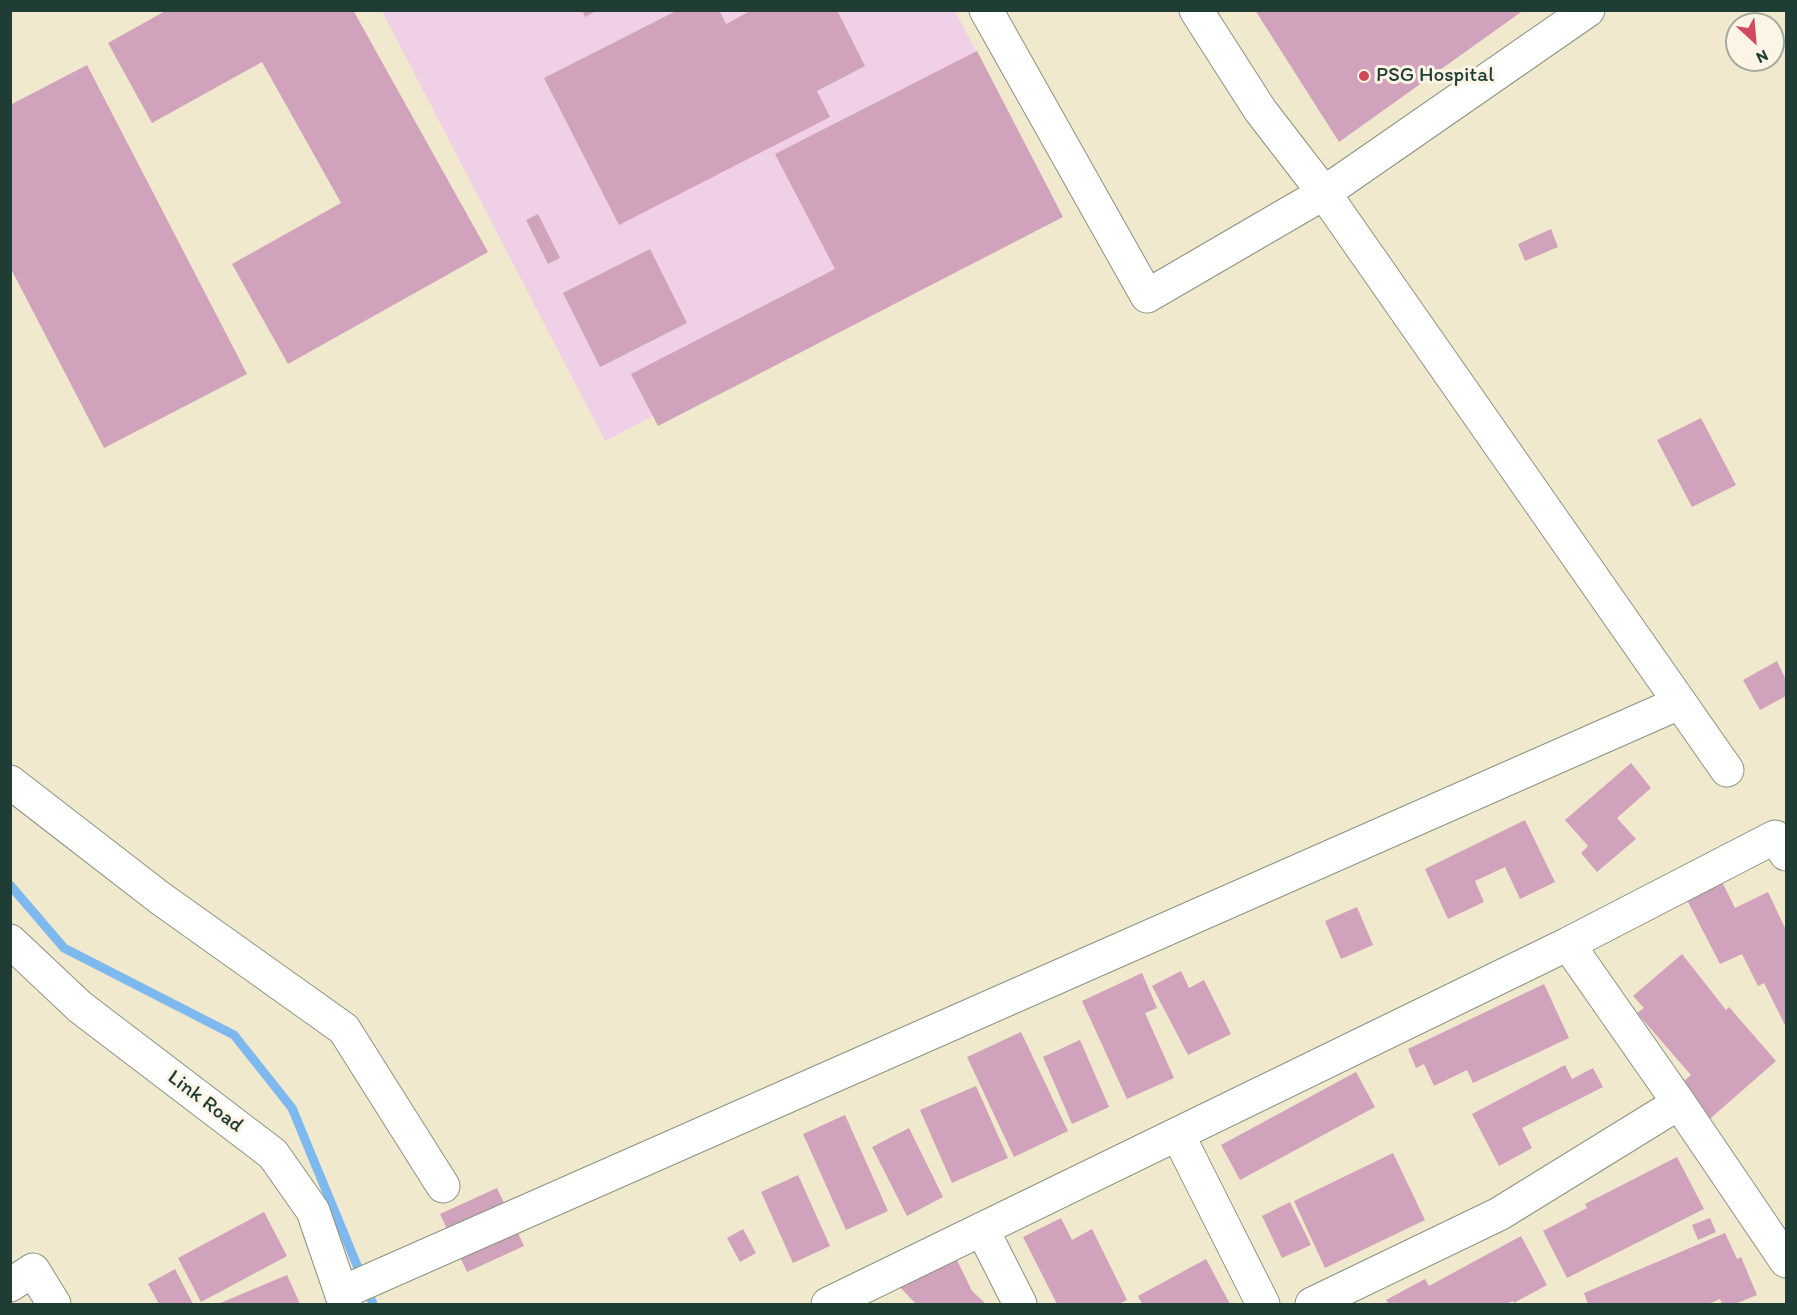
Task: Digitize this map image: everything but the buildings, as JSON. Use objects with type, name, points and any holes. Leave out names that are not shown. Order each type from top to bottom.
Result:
[{"type":"street","points":[[986,10],[1148,296],[1324,193],[1588,10]]},
{"type":"street","points":[[1196,10],[1260,110],[1324,193],[1727,770]]},
{"type":"street","points":[[353,1291],[1680,703]]},
{"type":"street","points":[[10,782],[160,898],[344,1029],[443,1186]]},
{"type":"street","points":[[828,1305],[1568,944],[1774,837],[1786,854]]},
{"type":"street","name":"Link Road","points":[[10,941],[80,1007],[273,1154],[313,1211],[353,1291]]},
{"type":"street","points":[[1568,944],[1786,1261]]},
{"type":"street","points":[[1312,1305],[1499,1214],[1679,1103]]},
{"type":"street","points":[[1178,1135],[1263,1305]]},
{"type":"street","points":[[982,1229],[1020,1305]]},
{"type":"street","points":[[10,1285],[33,1270],[54,1305]]},
{"type":"shaded area","points":[[382,11],[955,11],[1057,205],[605,441]]},
{"type":"waterway","points":[[10,885],[64,948],[234,1035],[292,1108],[373,1304]]},
{"type":"place","name":"PSG Hospital","points":[[1364,76]]}]
